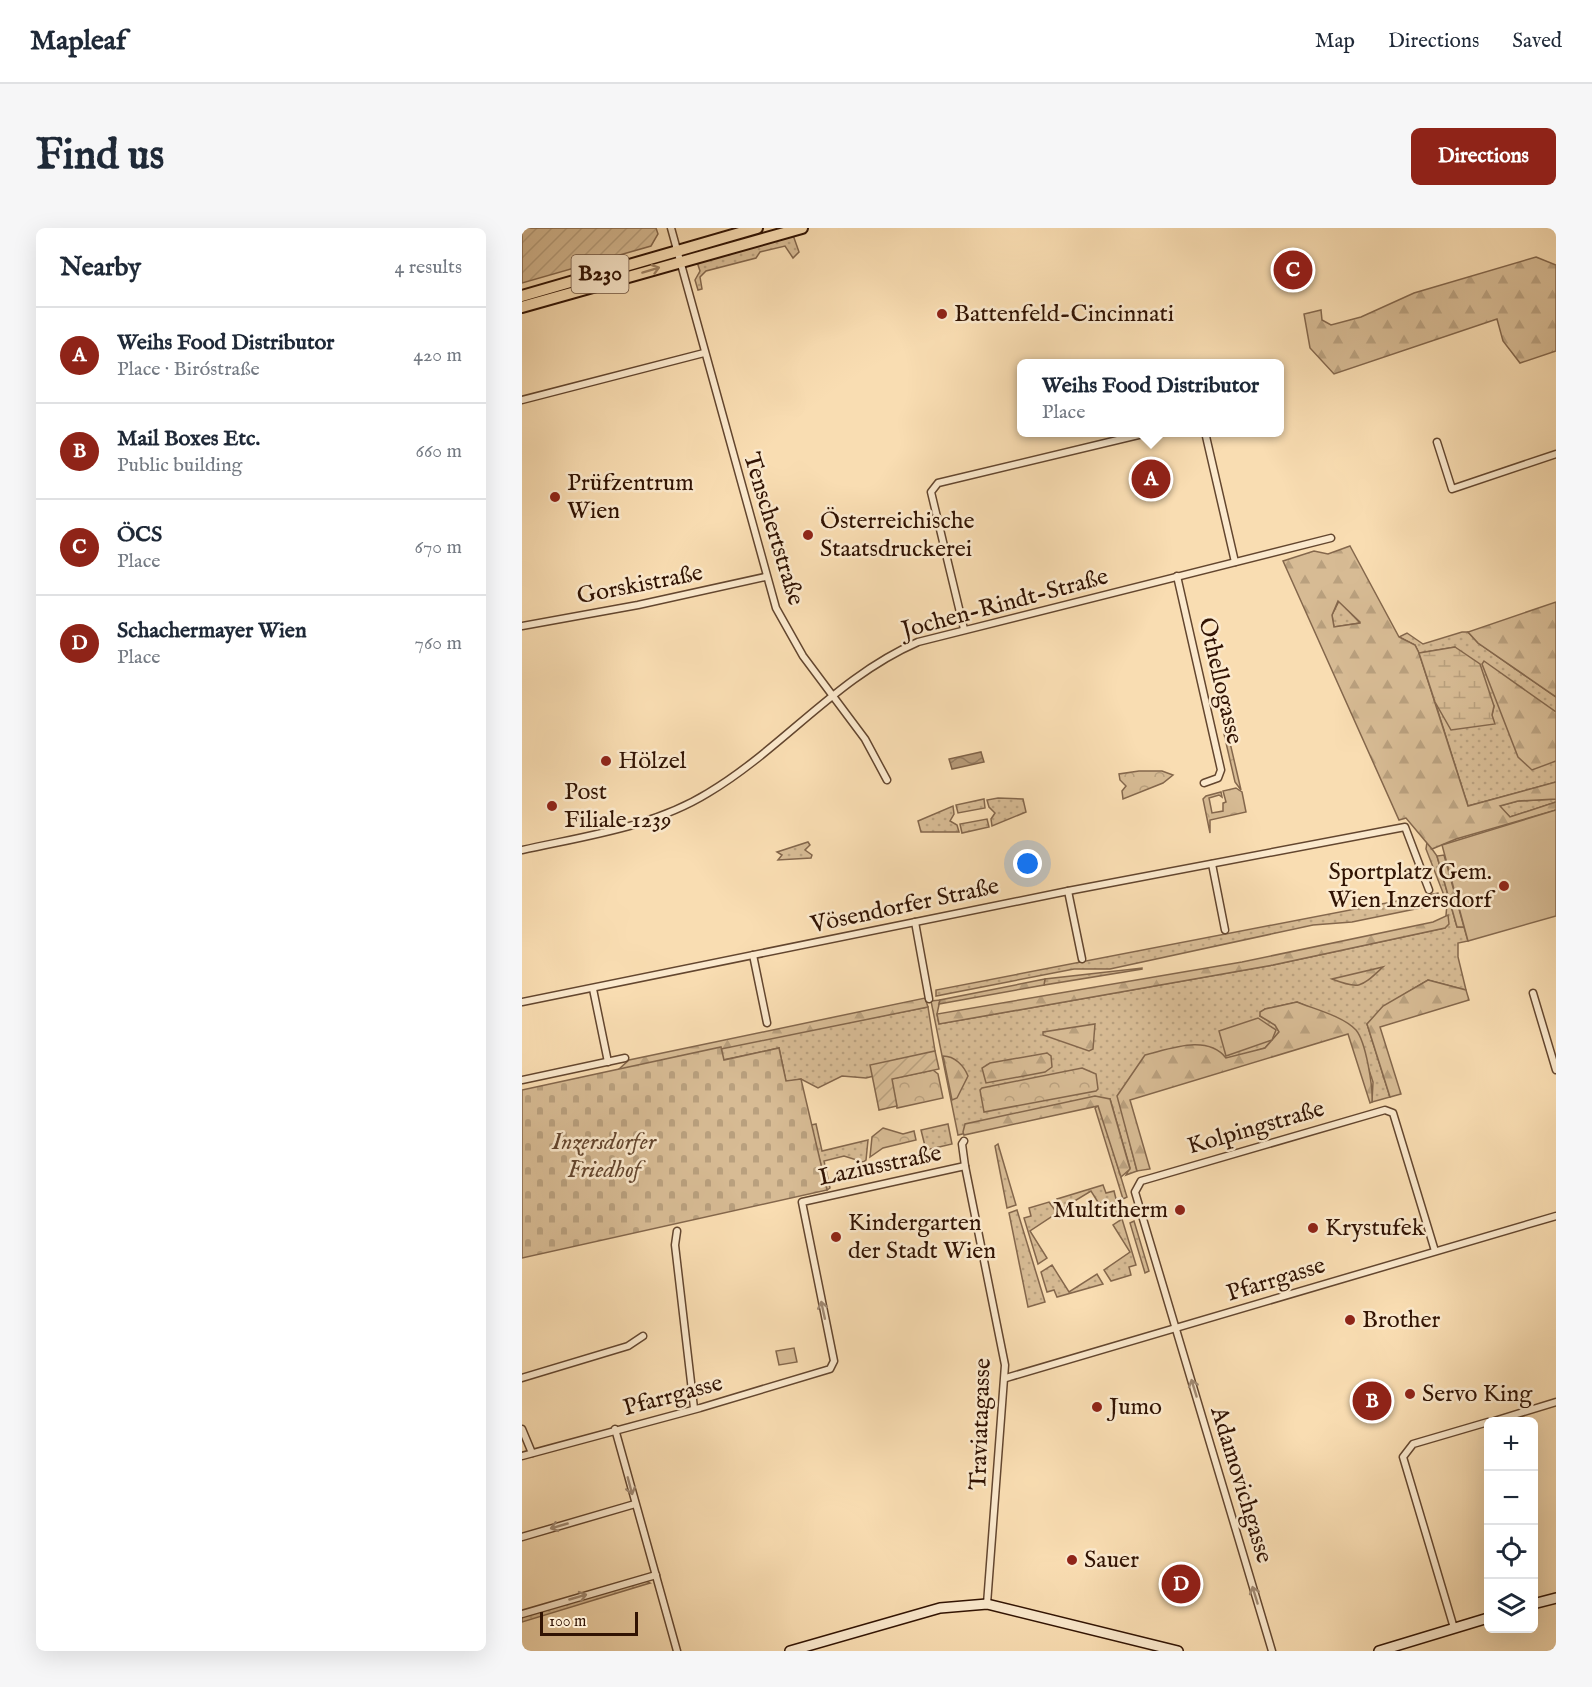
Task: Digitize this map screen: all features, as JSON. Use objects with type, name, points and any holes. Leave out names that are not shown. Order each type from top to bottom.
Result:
[{"type":"main road","name":"B230","points":[[522,307],[678,257],[758,228]]},
{"type":"main road","name":"B230","points":[[522,296],[802,228]]},
{"type":"main road","points":[[1538,1603],[1556,1598]]},
{"type":"main road","points":[[790,1651],[940,1608],[987,1604],[1178,1651]]},
{"type":"main road","points":[[1379,1651],[1484,1619]]},
{"type":"street","name":"Tenschertstraße","points":[[671,228],[765,577],[789,635],[871,749],[887,780]]},
{"type":"street","points":[[522,400],[704,353]]},
{"type":"street","points":[[964,628],[931,492],[938,483],[1130,437]]},
{"type":"street","points":[[1206,437],[1235,562]]},
{"type":"street","points":[[1437,442],[1452,489],[1556,454]]},
{"type":"street","name":"Jochen-Rindt-Straße","points":[[522,850],[643,822],[684,807],[733,776],[834,695],[892,654],[918,642],[964,628],[1331,538]]},
{"type":"street","name":"Othellogasse","points":[[1177,576],[1221,770],[1218,778],[1204,783]]},
{"type":"street","name":"Gorskistraße","points":[[522,626],[638,605],[765,577]]},
{"type":"street","name":"Vösendorfer Straße","points":[[522,1002],[1068,891],[1405,827],[1429,891]]},
{"type":"street","points":[[1212,864],[1225,930]]},
{"type":"street","points":[[1068,891],[1082,959]]},
{"type":"street","points":[[915,922],[929,999]]},
{"type":"street","points":[[753,955],[767,1023]]},
{"type":"street","points":[[593,989],[608,1062]]},
{"type":"street","points":[[1533,993],[1556,1070]]},
{"type":"street","points":[[522,1080],[626,1058]]},
{"type":"street","name":"Kolpingstraße","points":[[1177,1329],[1135,1192],[1141,1181],[1385,1110],[1392,1113],[1435,1251]]},
{"type":"street","name":"Traviatagasse","points":[[964,1141],[962,1144],[965,1166],[1006,1378],[987,1604]]},
{"type":"street","name":"Laziusstraße","points":[[832,1367],[834,1361],[802,1202],[965,1166]]},
{"type":"street","name":"Pfarrgasse","points":[[1006,1378],[1556,1216]]},
{"type":"street","points":[[677,1231],[675,1245],[693,1408]]},
{"type":"street","name":"Adamovichgasse","points":[[1177,1329],[1272,1651]]},
{"type":"street","points":[[522,1378],[628,1346],[643,1336]]},
{"type":"street","name":"Pfarrgasse","points":[[522,1456],[773,1388],[832,1367]]},
{"type":"street","points":[[1506,1417],[1556,1402]]},
{"type":"street","points":[[1454,1628],[1403,1457],[1413,1444],[1484,1424]]},
{"type":"street","points":[[522,1429],[532,1453]]},
{"type":"street","points":[[615,1429],[677,1651]]},
{"type":"street","points":[[522,1537],[635,1504]]},
{"type":"street","points":[[522,1614],[656,1575]]},
{"type":"green space","points":[[522,228],[656,228],[658,234],[651,246],[522,283]]},
{"type":"green space","points":[[793,235],[799,252],[793,258],[785,246],[760,252],[756,258],[706,271],[700,277],[702,289],[698,290],[695,280],[700,271],[697,262]]},
{"type":"green space","points":[[1536,257],[1556,265],[1556,351],[1520,363],[1503,341],[1497,319],[1334,374],[1310,348],[1304,314],[1321,310],[1322,320],[1331,325],[1361,317],[1414,293]]},
{"type":"green space","points":[[1350,546],[1399,637],[1415,645],[1468,806],[1556,782],[1556,799],[1518,801],[1500,806],[1510,817],[1556,802],[1556,810],[1456,839],[1432,849],[1406,818],[1399,820],[1283,561],[1314,551],[1328,554]],"holes":[[[1338,601],[1360,622],[1334,627],[1332,615]]]},
{"type":"green space","points":[[1339,601],[1360,623],[1334,627],[1332,615]]},
{"type":"green space","points":[[1556,602],[1556,697],[1478,643],[1468,632]]},
{"type":"green space","points":[[1468,632],[1478,643],[1556,697],[1556,782],[1468,806],[1435,702],[1441,710],[1492,715],[1494,706],[1455,647],[1419,653],[1415,645],[1399,637],[1407,633],[1423,644]]},
{"type":"green space","points":[[1455,647],[1480,664],[1494,706],[1492,715],[1495,724],[1451,730],[1435,702],[1419,653]]},
{"type":"green space","points":[[1484,661],[1556,712],[1556,761],[1532,770],[1518,757],[1482,664]]},
{"type":"green space","points":[[1224,734],[1228,734],[1241,790],[1235,782]]},
{"type":"green space","points":[[1162,771],[1173,775],[1163,783],[1123,799],[1122,791],[1126,786],[1120,780],[1119,774]]},
{"type":"green space","points":[[1236,788],[1242,792],[1246,812],[1210,820],[1210,833],[1203,799],[1221,792],[1222,797],[1219,795],[1209,798],[1212,813],[1223,811],[1223,803],[1226,802],[1223,791]]},
{"type":"green space","points":[[984,799],[985,808],[958,813],[956,805]]},
{"type":"green space","points":[[1023,799],[1026,812],[992,826],[991,819],[995,813],[989,807],[987,800]]},
{"type":"green space","points":[[1556,799],[1556,802],[1510,817],[1499,806],[1518,801]]},
{"type":"green space","points":[[953,806],[954,814],[950,821],[957,825],[959,832],[921,832],[918,821]]},
{"type":"green space","name":"Sportplatz Gem. Wien Inzersdorf","points":[[1556,810],[1556,916],[1468,941],[1442,845]]},
{"type":"green space","points":[[987,819],[989,827],[962,833],[960,824]]},
{"type":"green space","points":[[808,842],[810,845],[805,850],[812,855],[811,858],[778,860],[782,855],[777,852]]},
{"type":"green space","points":[[1427,842],[1437,856],[1457,927],[1464,927],[1468,941],[1458,943],[1458,957],[1466,990],[1428,980],[1406,993],[1367,1024],[1390,1097],[1372,1102],[1373,1082],[1356,1031],[1343,1022],[1297,1002],[1265,1009],[1260,1016],[1275,1025],[1279,1032],[1265,1048],[1118,1096],[1137,1171],[1126,1175],[1130,1168],[1110,1099],[958,1135],[931,1001],[940,1000],[937,1014],[939,1024],[1273,965],[1445,928],[1447,903],[1426,849]]},
{"type":"green space","points":[[1444,855],[1464,927],[1457,927],[1437,856]]},
{"type":"green space","points":[[1438,893],[1441,900],[1430,906],[1352,922],[1313,925],[1110,969],[1074,969],[936,996],[936,990]]},
{"type":"green space","points":[[1448,915],[1449,924],[1445,928],[1273,965],[939,1024],[937,1014],[1242,962],[1433,922]]},
{"type":"green space","points":[[1383,967],[1360,985],[1349,985],[1332,979]]},
{"type":"green space","points":[[1142,969],[1044,985],[1045,979]]},
{"type":"green space","points":[[1045,979],[1044,985],[939,1004],[940,1000]]},
{"type":"green space","points":[[1428,980],[1466,990],[1469,1000],[1380,1027],[1401,1094],[1390,1097],[1367,1024],[1383,1006]]},
{"type":"green space","points":[[925,998],[928,1007],[618,1070],[629,1060]]},
{"type":"green space","points":[[1297,1002],[1336,1017],[1356,1030],[1363,1044],[1368,1065],[1372,1102],[1370,1103],[1348,1034],[1130,1100],[1150,1169],[1137,1171],[1117,1096],[1145,1055],[1177,1047],[1199,1045],[1218,1051],[1226,1058],[1265,1048],[1279,1032],[1275,1025],[1260,1016],[1260,1012]]},
{"type":"green space","points":[[928,1007],[935,1051],[921,1064],[866,1078],[842,1076],[818,1088],[801,1079],[786,1082],[779,1048],[723,1060],[721,1047]]},
{"type":"green space","points":[[1258,1018],[1276,1030],[1272,1040],[1226,1056],[1219,1031]]},
{"type":"green space","points":[[1095,1024],[1093,1049],[1089,1051],[1043,1035],[1043,1032]]},
{"type":"green space","name":"Inzersdorfer Friedhof","points":[[721,1047],[724,1060],[779,1048],[786,1081],[801,1079],[827,1190],[522,1258],[522,1090]]},
{"type":"green space","points":[[935,1051],[939,1069],[892,1079],[897,1106],[879,1110],[870,1065]]},
{"type":"green space","points":[[1047,1053],[1051,1056],[1052,1067],[1045,1072],[986,1083],[982,1068],[990,1063]]},
{"type":"green space","points":[[943,1056],[958,1062],[968,1076],[957,1098],[952,1100]]},
{"type":"green space","points":[[1082,1068],[1096,1074],[1098,1089],[1096,1091],[984,1112],[980,1090],[982,1088]]},
{"type":"green space","points":[[933,1070],[938,1074],[943,1098],[897,1108],[891,1079]]},
{"type":"green space","points":[[1095,1096],[1110,1099],[1130,1169],[1121,1177],[1098,1106],[964,1135],[963,1132],[965,1124]]},
{"type":"green space","points":[[1099,1105],[1127,1197],[1123,1199],[1095,1108]]},
{"type":"green space","points":[[816,1124],[822,1151],[868,1140],[866,1160],[863,1162],[844,1156],[824,1161],[830,1188],[827,1190],[811,1125]]},
{"type":"green space","points":[[948,1124],[952,1144],[926,1150],[921,1130]]},
{"type":"green space","points":[[883,1128],[903,1134],[914,1131],[916,1140],[883,1148],[870,1157],[872,1137]]},
{"type":"green space","points":[[998,1144],[1016,1205],[1007,1208],[995,1146]]},
{"type":"green space","points":[[1103,1185],[1106,1193],[1114,1191],[1119,1211],[1108,1218],[1091,1191],[1063,1208],[1057,1199]]},
{"type":"green space","points":[[1049,1202],[1057,1213],[1030,1231],[1047,1258],[1038,1264],[1024,1218],[1031,1216],[1029,1208]]},
{"type":"green space","points":[[1017,1210],[1045,1302],[1028,1307],[1009,1213]]},
{"type":"green space","points":[[1122,1219],[1136,1265],[1129,1267],[1131,1275],[1111,1281],[1104,1270],[1130,1252],[1113,1225]]},
{"type":"green space","points":[[1134,1221],[1149,1271],[1145,1273],[1130,1223]]},
{"type":"green space","points":[[1052,1265],[1069,1292],[1097,1274],[1103,1284],[1057,1297],[1054,1290],[1047,1292],[1041,1272]]},
{"type":"green space","points":[[794,1348],[797,1362],[779,1365],[776,1351]]},
{"type":"green space","points":[[646,1581],[650,1583],[522,1622],[522,1617]]},
{"type":"water","points":[[981,752],[984,762],[952,769],[949,759]]},
{"type":"place","name":"ÖCS","points":[[1293,270]]},
{"type":"place","name":"Battenfeld-Cincinnati","points":[[942,314]]},
{"type":"place","name":"Weihs Food Distributor","points":[[1151,479]]},
{"type":"place","name":"Prüfzentrum Wien","points":[[555,497]]},
{"type":"place","name":"Österreichische Staatsdruckerei","points":[[808,535]]},
{"type":"place","name":"Hölzel","points":[[606,761]]},
{"type":"place","name":"Post Filiale 1239","points":[[552,806]]},
{"type":"place","name":"Sportplatz Gem. Wien Inzersdorf","points":[[1504,886]]},
{"type":"place","name":"Multitherm","points":[[1180,1210]]},
{"type":"place","name":"Krystufek","points":[[1313,1228]]},
{"type":"place","name":"Kindergarten der Stadt Wien","points":[[836,1237]]},
{"type":"place","name":"Brother","points":[[1350,1320]]},
{"type":"place","name":"Servo King","points":[[1410,1394]]},
{"type":"place","name":"Mail Boxes Etc.","points":[[1372,1401]]},
{"type":"place","name":"Jumo","points":[[1097,1407]]},
{"type":"place","name":"Sauer","points":[[1072,1560]]},
{"type":"place","name":"Schachermayer Wien","points":[[1181,1584]]}]
